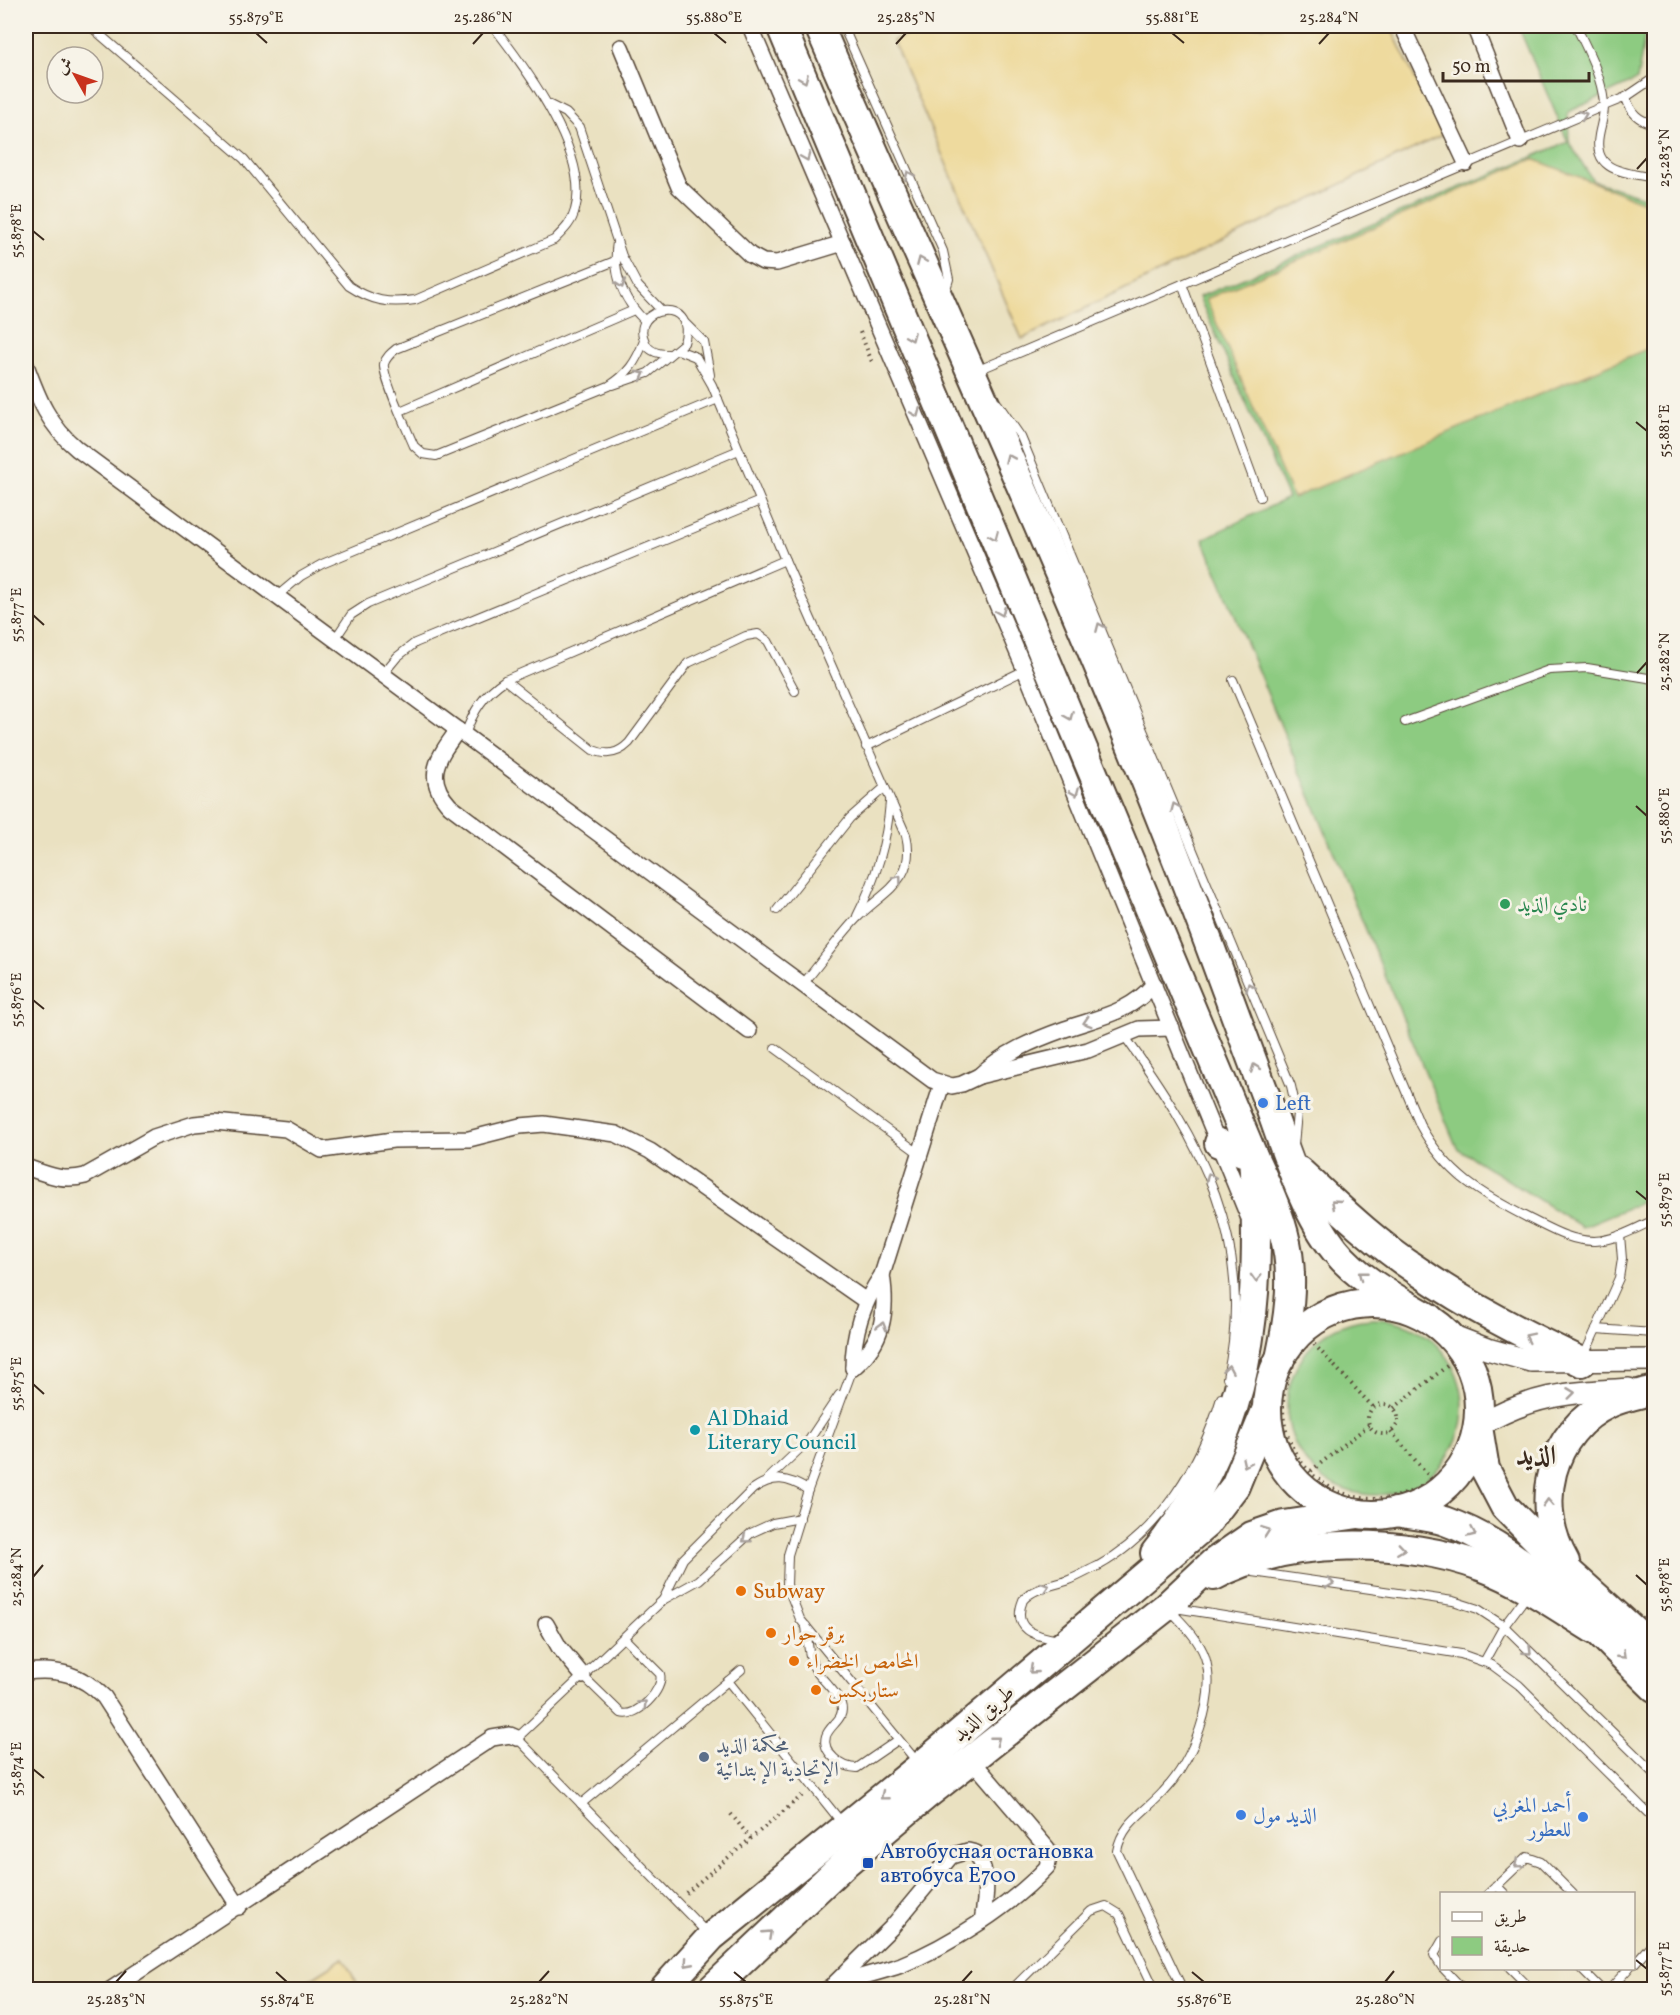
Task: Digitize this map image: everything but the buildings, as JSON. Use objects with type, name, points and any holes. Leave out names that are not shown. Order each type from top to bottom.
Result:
[{"type":"highway","points":[[781,26],[1253,1156],[1276,1206],[1290,1253],[1290,1312],[1280,1359],[1273,1375],[1267,1408],[1270,1435],[1280,1459],[1304,1477],[1315,1498],[1339,1509],[1358,1514]]},
{"type":"highway","points":[[819,26],[941,308],[972,372],[1067,590],[1178,861],[1290,1162],[1314,1217],[1335,1251],[1449,1341]]},
{"type":"highway","points":[[1219,1143],[1253,1156]]},
{"type":"highway","points":[[1117,1599],[1173,1531],[1203,1482],[1224,1434],[1243,1375],[1256,1285],[1257,1240],[1253,1156]]},
{"type":"highway","points":[[1290,1162],[1379,1241],[1416,1270],[1470,1305],[1582,1362]]},
{"type":"highway","points":[[1280,1359],[1334,1310],[1358,1304],[1382,1303],[1406,1308],[1449,1341],[1474,1376],[1478,1426],[1485,1468],[1505,1508],[1574,1576],[1654,1649]]},
{"type":"highway","points":[[1574,1576],[1557,1548],[1550,1527],[1547,1496],[1557,1457],[1563,1443],[1594,1413],[1611,1402],[1654,1389]]},
{"type":"highway","name":"طريق الذيد","points":[[663,1989],[711,1937],[921,1766],[1206,1524],[1235,1486],[1267,1408]]},
{"type":"highway","points":[[1396,1512],[1419,1504],[1436,1485],[1458,1472],[1470,1450],[1478,1426]]},
{"type":"highway","points":[[1396,1512],[1443,1521],[1496,1544],[1530,1567],[1654,1687]]},
{"type":"highway","name":"طريق الذيد","points":[[711,1989],[844,1864],[971,1759],[1167,1606],[1212,1563],[1252,1536],[1313,1518],[1396,1512]]},
{"type":"highway","points":[[1167,1606],[1216,1574],[1231,1568],[1294,1552],[1335,1547],[1392,1547],[1443,1555],[1482,1566],[1530,1591],[1595,1630]]},
{"type":"street","points":[[750,26],[1025,670],[1257,1240]]},
{"type":"street","points":[[1402,26],[1466,163]]},
{"type":"street","points":[[1475,28],[1520,141]]},
{"type":"street","points":[[621,47],[679,187],[750,255],[763,262],[777,263],[843,243]]},
{"type":"street","points":[[26,365],[45,413],[64,438],[932,1080],[942,1084],[962,1084],[979,1076],[1068,1056],[1122,1034],[1155,1027],[1172,1028]]},
{"type":"street","points":[[462,732],[442,751],[435,774],[442,797],[450,806],[749,1031]]},
{"type":"street","points":[[979,1076],[1002,1057],[1027,1045],[1113,1014],[1138,1001],[1154,984]]},
{"type":"street","points":[[1113,1014],[1122,1034]]},
{"type":"street","points":[[851,1372],[854,1340],[866,1300],[882,1275],[942,1084]]},
{"type":"street","points":[[26,1167],[61,1179],[73,1179],[85,1176],[154,1137],[194,1124],[215,1122],[286,1129],[322,1150],[393,1140],[469,1139],[532,1124],[607,1132],[626,1137],[650,1151],[866,1300]]},
{"type":"street","points":[[851,1372],[871,1349],[883,1325],[886,1299],[882,1275]]},
{"type":"street","points":[[1449,1341],[1531,1361],[1654,1360]]},
{"type":"street","points":[[1478,1426],[1511,1407],[1536,1399],[1571,1392],[1654,1389]]},
{"type":"street","points":[[546,1624],[559,1647],[583,1676]]},
{"type":"street","points":[[26,1672],[69,1673],[94,1687],[104,1697],[239,1907]]},
{"type":"street","points":[[111,1989],[239,1907],[492,1738],[510,1735],[517,1738]]},
{"type":"street","points":[[829,1988],[900,1965],[981,1921],[1047,1867],[1049,1857],[1047,1848],[971,1759]]},
{"type":"street","points":[[829,1988],[891,1928],[951,1856],[959,1852],[976,1853],[983,1863],[987,1892],[981,1921]]},
{"type":"lane","points":[[90,26],[244,159],[349,286],[369,299],[392,304],[415,300],[554,240],[567,227],[575,210],[577,191],[569,151],[548,104],[532,76],[493,26]]},
{"type":"lane","points":[[843,26],[943,251],[949,279],[941,308]]},
{"type":"lane","points":[[1475,28],[1492,26]]},
{"type":"lane","points":[[1575,26],[1598,71],[1604,106],[1597,147],[1600,158],[1617,170],[1654,177]]},
{"type":"lane","points":[[972,372],[1626,97],[1654,78]]},
{"type":"lane","points":[[1626,97],[1633,113],[1640,120],[1654,124]]},
{"type":"lane","points":[[548,104],[566,113],[583,135],[617,241],[638,286],[661,310]]},
{"type":"lane","points":[[617,241],[615,261],[623,292],[634,310],[645,321]]},
{"type":"lane","points":[[615,261],[390,353],[384,364],[384,371],[414,446],[423,454],[435,456],[609,386],[648,373],[684,343],[686,324]]},
{"type":"lane","points":[[1182,284],[1260,497]]},
{"type":"lane","points":[[400,411],[634,310]]},
{"type":"lane","points":[[668,354],[658,354],[650,349],[644,341],[642,331],[645,321],[652,314],[661,310],[671,311],[680,316],[704,342],[712,385]]},
{"type":"lane","points":[[609,386],[625,375],[637,360],[644,341]]},
{"type":"lane","points":[[678,350],[696,357],[712,385],[785,560],[906,835],[908,860],[896,883],[856,919],[804,984]]},
{"type":"lane","points":[[277,596],[301,576],[322,564],[718,399]]},
{"type":"lane","points":[[335,639],[351,615],[368,604],[739,450]]},
{"type":"lane","points":[[383,674],[397,657],[415,643],[760,501]]},
{"type":"lane","points":[[462,732],[477,707],[494,688],[505,680],[785,560]]},
{"type":"lane","points":[[505,680],[593,750],[608,754],[616,753],[629,743],[687,663],[746,636],[758,634],[768,640],[795,691]]},
{"type":"lane","points":[[1405,722],[1549,670],[1587,668],[1654,679]]},
{"type":"lane","points":[[866,747],[1025,670]]},
{"type":"lane","points":[[1233,680],[1420,1125],[1437,1152],[1458,1175],[1482,1194],[1562,1235],[1594,1241],[1620,1235],[1654,1220]]},
{"type":"lane","points":[[777,909],[850,818],[884,788]]},
{"type":"lane","points":[[856,919],[877,872],[884,849],[890,800]]},
{"type":"lane","points":[[1066,1641],[1030,1633],[1020,1618],[1023,1600],[1038,1589],[1070,1579],[1101,1564],[1128,1545],[1152,1522],[1173,1496],[1200,1450],[1224,1388],[1232,1349],[1234,1296],[1230,1244],[1211,1179],[1162,1090],[1122,1034]]},
{"type":"lane","points":[[775,1048],[920,1154]]},
{"type":"lane","points":[[1582,1362],[1619,1278],[1622,1259],[1620,1235]]},
{"type":"lane","points":[[1596,1329],[1654,1333]]},
{"type":"lane","points":[[663,1600],[676,1569],[690,1550],[753,1489],[764,1482],[809,1440],[851,1372]]},
{"type":"lane","points":[[851,1372],[808,1490],[788,1555],[787,1585],[794,1608],[806,1626],[921,1766]]},
{"type":"lane","points":[[764,1482],[774,1478],[792,1480],[808,1490]]},
{"type":"lane","points":[[711,1937],[517,1738],[663,1600],[699,1580],[752,1533],[773,1523],[800,1518]]},
{"type":"lane","points":[[1231,1568],[1453,1601],[1478,1609],[1503,1626],[1654,1773]]},
{"type":"lane","points":[[1484,1662],[1503,1626],[1530,1591]]},
{"type":"lane","points":[[1167,1606],[1461,1654],[1484,1662],[1519,1685],[1654,1819]]},
{"type":"lane","points":[[1167,1606],[1196,1640],[1205,1657],[1208,1675],[1199,1734],[1190,1757],[1177,1777],[1129,1823],[1119,1836],[1117,1851],[1183,1989]]},
{"type":"lane","points":[[806,1626],[814,1667],[842,1705],[842,1714],[826,1736],[826,1743],[834,1758],[843,1766],[857,1768],[898,1740]]},
{"type":"lane","points":[[583,1676],[621,1713],[629,1715],[637,1712],[660,1688],[662,1681],[660,1674],[624,1638]]},
{"type":"lane","points":[[581,1804],[741,1670]]},
{"type":"lane","points":[[728,1681],[844,1827]]},
{"type":"lane","points":[[1489,1892],[1523,1859],[1532,1857],[1541,1862],[1572,1892]]},
{"type":"lane","points":[[1496,1885],[1504,1892]]},
{"type":"lane","points":[[1011,1989],[1091,1911],[1106,1906],[1119,1914],[1155,1989]]},
{"type":"lane","points":[[1635,1959],[1654,1941]]},
{"type":"lane","points":[[1440,1944],[1434,1954],[1440,1964]]},
{"type":"lane","points":[[1444,1970],[1464,1989]]},
{"type":"lane","points":[[1512,1970],[1532,1989]]},
{"type":"lane","points":[[1582,1970],[1602,1989]]},
{"type":"lane","points":[[1609,1989],[1627,1970]]},
{"type":"path","points":[[1388,1317],[1421,1327],[1440,1342],[1449,1341],[1463,1381],[1467,1402],[1465,1425],[1453,1455],[1436,1485],[1391,1498],[1369,1499],[1348,1495],[1304,1477],[1288,1438],[1284,1417],[1284,1396],[1288,1376],[1307,1336],[1352,1318],[1388,1317]]},
{"type":"path","points":[[1307,1336],[1373,1407]]},
{"type":"path","points":[[1394,1408],[1449,1341]]},
{"type":"path","points":[[1381,1404],[1394,1408],[1398,1421],[1391,1432],[1378,1434],[1369,1425],[1368,1418],[1373,1407],[1381,1404]]},
{"type":"path","points":[[1304,1477],[1369,1425]]},
{"type":"path","points":[[1391,1432],[1436,1485]]},
{"type":"path","points":[[676,1901],[812,1786]]},
{"type":"path","points":[[731,1814],[751,1839]]},
{"type":"green space","points":[[1518,26],[1654,26],[1654,30],[1646,28],[1637,80],[1568,112],[1569,142],[1593,181],[1654,200],[1654,1197],[1582,1227],[1457,1148],[1203,539],[1288,498],[1199,297],[1568,142]]},
{"type":"green space","points":[[1375,1319],[1409,1326],[1424,1334],[1437,1345],[1448,1358],[1456,1373],[1463,1407],[1456,1441],[1448,1456],[1437,1469],[1424,1480],[1409,1488],[1375,1495],[1341,1488],[1326,1480],[1313,1469],[1302,1456],[1294,1441],[1287,1407],[1294,1373],[1302,1358],[1313,1345],[1326,1334],[1341,1326]]},
{"type":"sand","points":[[929,26],[1390,26],[1442,135],[1022,339],[893,41]]},
{"type":"sand","points":[[1533,159],[1654,206],[1654,346],[1293,498],[1206,299]]},
{"type":"sand","points":[[343,1958],[360,1989],[295,1989]]},
{"type":"place","name":"نادي الذيد","points":[[1505,904]]},
{"type":"place","name":"Left","points":[[1263,1103]]},
{"type":"place","name":"Al Dhaid Literary Council","points":[[695,1430]]},
{"type":"place","name":"Subway","points":[[741,1591]]},
{"type":"place","name":"برقر حوار","points":[[771,1633]]},
{"type":"place","name":"المحامص الخضراء","points":[[794,1661]]},
{"type":"place","name":"ستاربكس","points":[[816,1690]]},
{"type":"place","name":"محكمة الذيد الإتحادية الإبتدائية","points":[[704,1757]]},
{"type":"place","name":"الذيد مول","points":[[1241,1815]]},
{"type":"place","name":"أحمد المغربي للعطور","points":[[1583,1817]]},
{"type":"place","name":"Автобусная остановка автобуса Е700","points":[[868,1863]]},
{"type":"district","name":"الذيد","points":[[1536,1455]]}]
